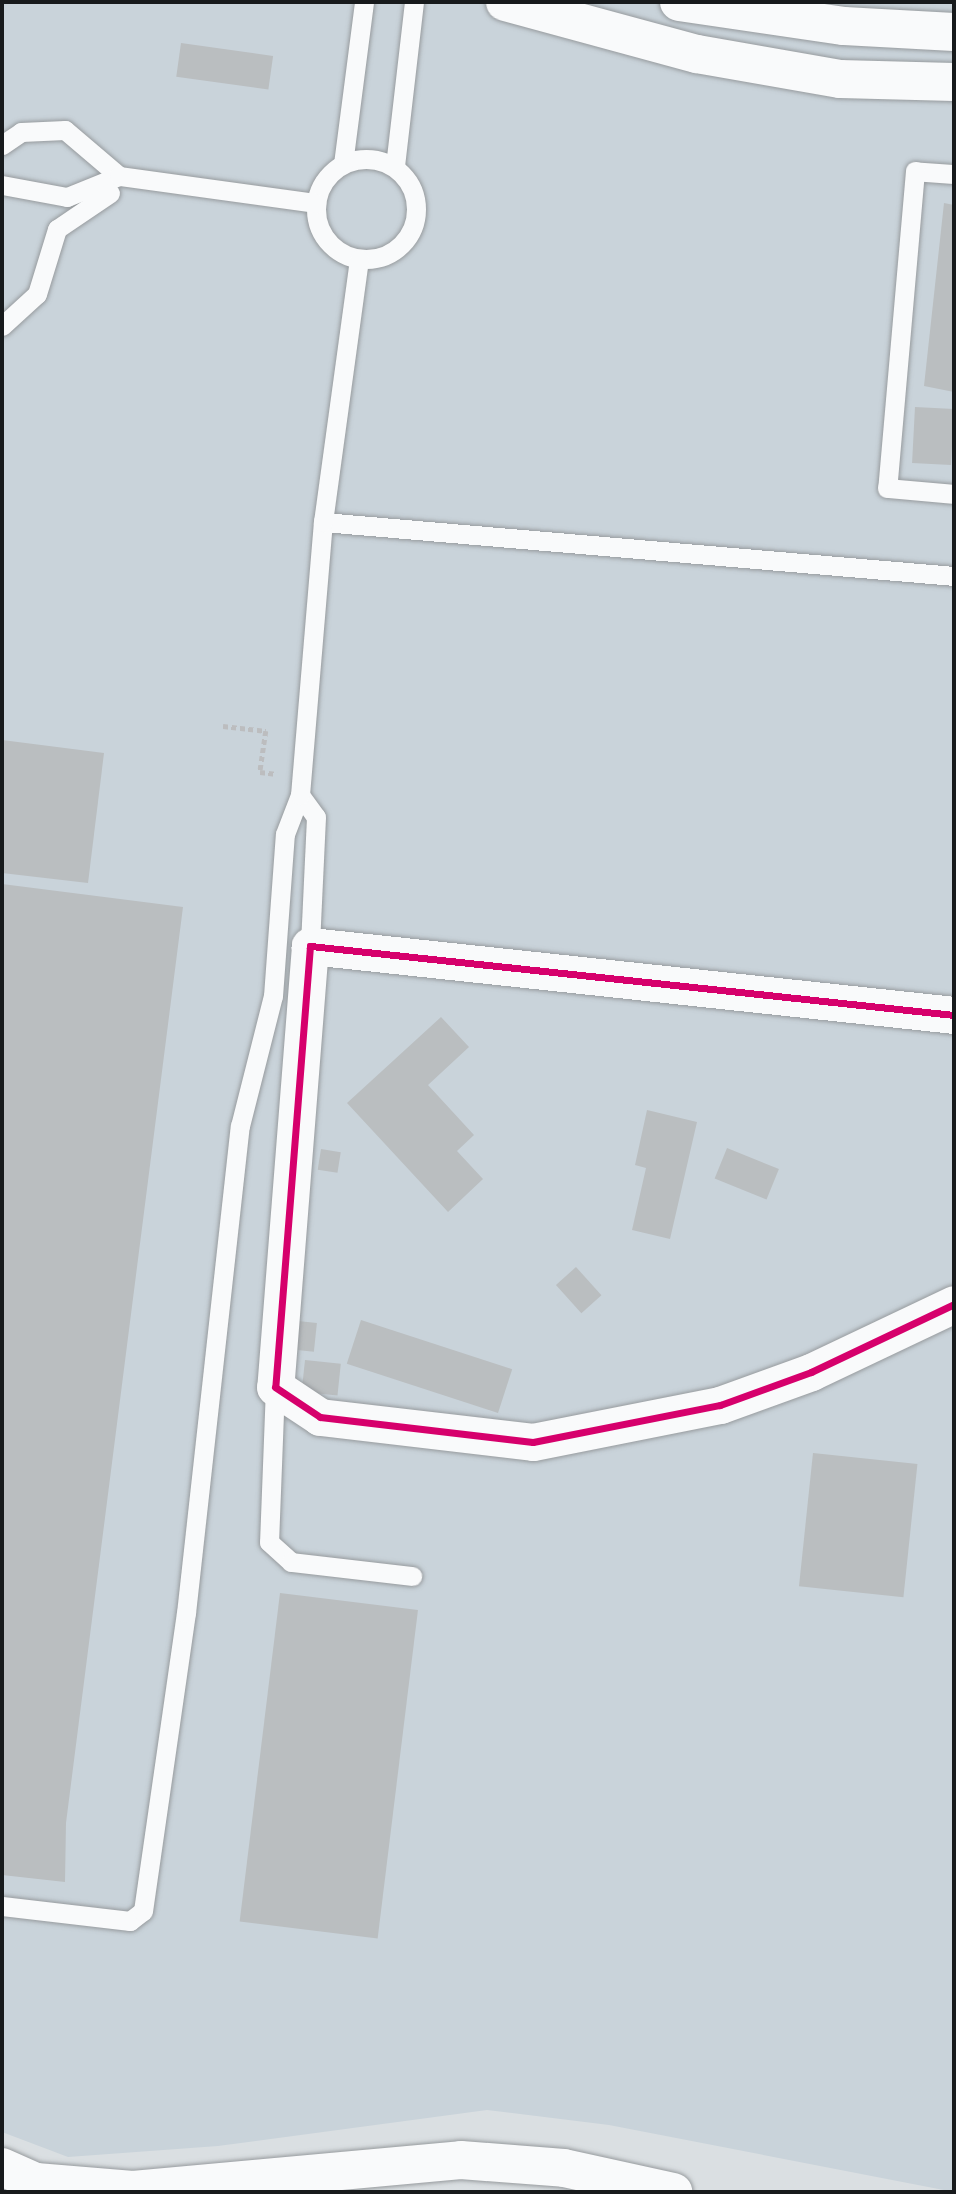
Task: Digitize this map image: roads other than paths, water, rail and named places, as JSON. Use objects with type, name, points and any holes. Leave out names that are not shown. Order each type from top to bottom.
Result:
[{"type":"main road","points":[[505,2],[697,54],[840,79],[954,82]]},
{"type":"main road","points":[[679,2],[844,26],[954,33]]},
{"type":"main road","points":[[2,2167],[36,2182],[133,2190],[461,2160],[564,2168],[673,2192]]},
{"type":"street","points":[[954,1015],[310,946],[275,1387],[299,1409],[320,1418],[533,1442],[720,1405],[811,1372],[954,1304]]},
{"type":"lane","points":[[343,164],[364,2]]},
{"type":"lane","points":[[395,166],[360,158],[343,164],[330,174],[316,202],[326,240],[359,259],[397,250],[416,217],[416,198],[395,166],[414,2]]},
{"type":"lane","points":[[2,145],[21,132],[65,130],[118,176]]},
{"type":"lane","points":[[954,174],[915,171],[887,488],[954,494]]},
{"type":"lane","points":[[2,185],[23,194],[67,197],[118,176],[316,202]]},
{"type":"lane","points":[[2,326],[37,294],[57,229],[140,179]]},
{"type":"lane","points":[[2,1906],[130,1921],[143,1911],[186,1613],[240,1126],[273,996],[285,834],[301,786],[323,522],[359,259]]},
{"type":"lane","points":[[323,522],[954,576]]},
{"type":"lane","points":[[301,786],[316,817],[310,946]]},
{"type":"lane","points":[[275,1387],[269,1542],[291,1562],[412,1576]]}]
